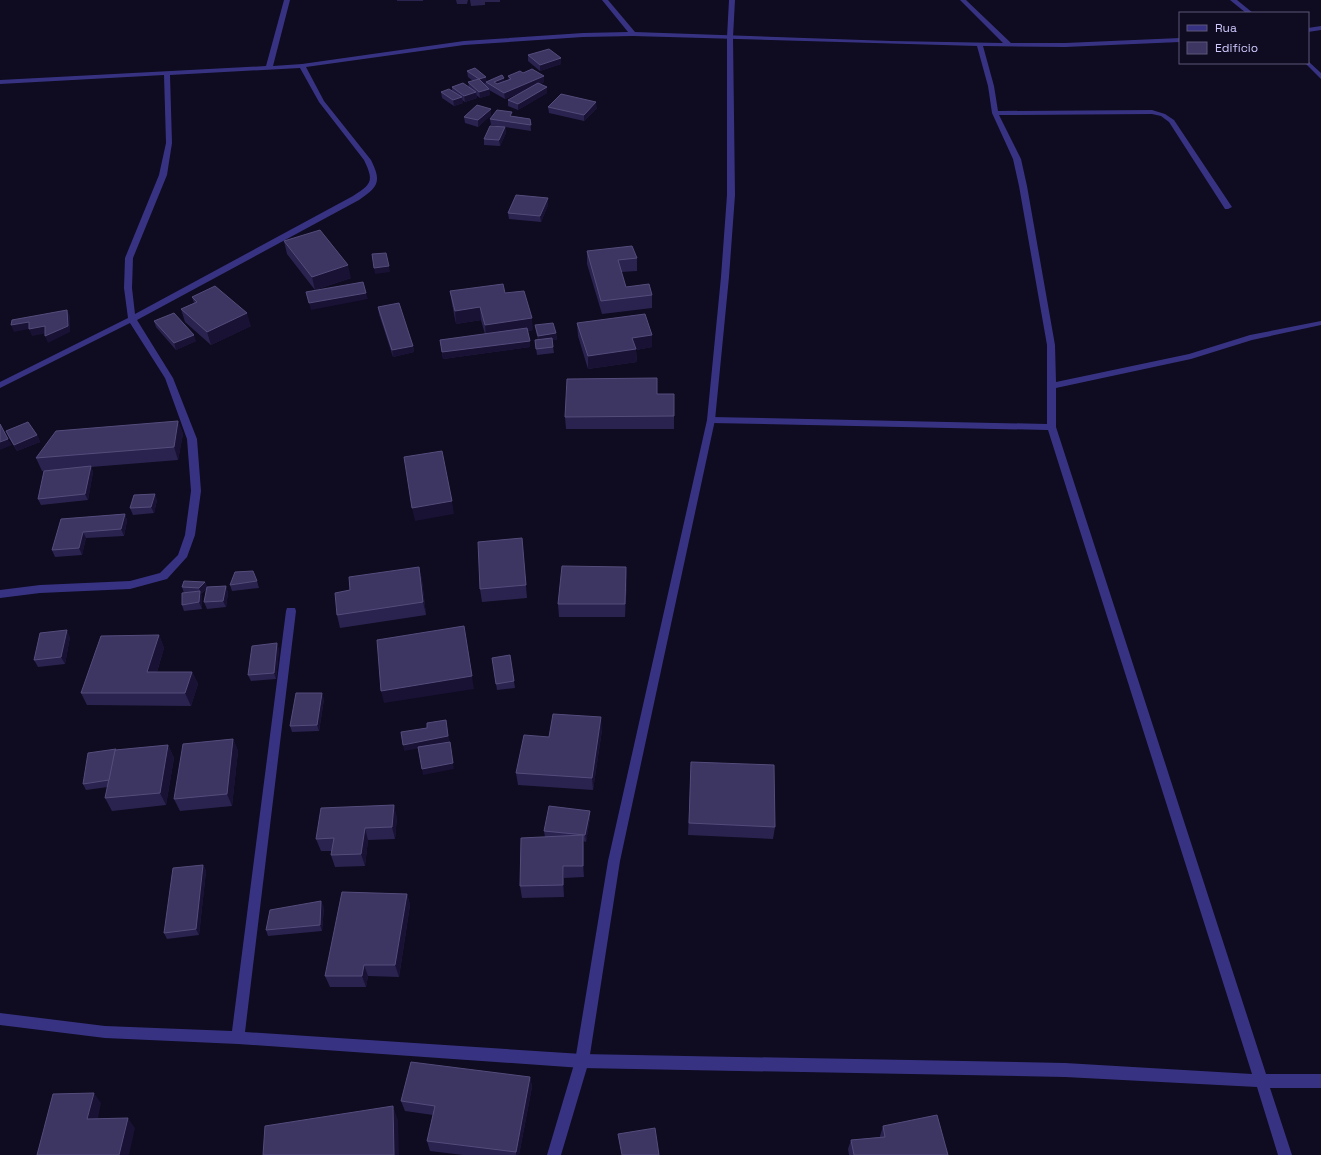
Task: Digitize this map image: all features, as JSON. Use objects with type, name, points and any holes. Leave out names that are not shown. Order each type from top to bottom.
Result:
[{"type":"street","points":[[269,67],[287,0]]},
{"type":"street","points":[[605,0],[632,34]]},
{"type":"street","points":[[554,1155],[582,1060],[614,861],[712,420],[731,195],[730,37],[732,0]]},
{"type":"street","points":[[963,0],[1009,45]]},
{"type":"street","points":[[1232,0],[1249,12]]},
{"type":"street","points":[[1309,30],[1321,28]]},
{"type":"street","points":[[0,82],[302,66],[464,43],[533,37],[632,34],[891,43],[1009,45],[1066,45],[1179,40]]},
{"type":"street","points":[[980,44],[991,86],[995,113],[1017,159],[1023,186],[1050,345],[1052,427],[1285,1155]]},
{"type":"street","points":[[1309,64],[1321,77]]},
{"type":"street","points":[[0,385],[132,319],[356,198],[370,188],[374,179],[372,168],[352,138],[322,102],[302,66]]},
{"type":"street","points":[[0,594],[40,589],[130,586],[163,576],[182,557],[190,535],[196,491],[192,439],[169,378],[132,319],[128,288],[129,258],[163,175],[169,143],[166,74]]},
{"type":"street","points":[[995,113],[1152,112],[1163,115],[1172,121],[1228,207]]},
{"type":"street","points":[[1051,386],[1191,356],[1250,338],[1321,323]]},
{"type":"street","points":[[712,420],[1052,427]]},
{"type":"street","points":[[238,1038],[291,611]]},
{"type":"street","points":[[0,1020],[104,1032],[238,1038],[582,1060],[1065,1070],[1262,1081],[1321,1081]]},
{"type":"building","points":[[549,49],[561,58],[540,65],[528,55]]},
{"type":"building","points":[[475,68],[486,77],[479,79],[467,71]]},
{"type":"building","points":[[532,69],[544,76],[504,93],[486,82],[502,75],[504,78],[494,82],[497,84],[511,79],[508,76],[520,71],[523,73]]},
{"type":"building","points":[[479,79],[489,89],[479,92],[468,82]]},
{"type":"building","points":[[463,83],[476,92],[464,96],[452,87]]},
{"type":"building","points":[[538,83],[547,87],[518,104],[508,100]]},
{"type":"building","points":[[449,89],[462,97],[453,100],[441,92]]},
{"type":"building","points":[[561,94],[596,102],[584,115],[548,107]]},
{"type":"building","points":[[477,105],[491,109],[478,120],[464,117]]},
{"type":"building","points":[[497,110],[512,112],[510,116],[530,119],[531,125],[490,119]]},
{"type":"building","points":[[490,126],[505,127],[499,140],[484,139]]},
{"type":"building","points":[[516,195],[548,198],[540,216],[508,213]]},
{"type":"building","points":[[320,230],[348,265],[312,277],[284,241]]},
{"type":"building","points":[[632,246],[637,258],[618,260],[626,287],[649,284],[652,295],[601,301],[587,251]]},
{"type":"building","points":[[386,253],[389,266],[374,268],[372,254]]},
{"type":"building","points":[[363,282],[366,293],[309,303],[306,292]]},
{"type":"building","points":[[503,284],[505,293],[524,291],[532,318],[485,325],[480,307],[455,311],[450,291]]},
{"type":"building","points":[[215,286],[247,313],[207,332],[181,309],[197,302],[192,297]]},
{"type":"building","points":[[399,303],[413,346],[392,350],[378,307]]},
{"type":"building","points":[[67,310],[68,326],[45,336],[45,326],[29,329],[29,322],[11,325],[12,320]]},
{"type":"building","points":[[174,313],[194,335],[174,343],[154,321]]},
{"type":"building","points":[[645,314],[652,335],[632,338],[636,349],[588,356],[577,323]]},
{"type":"building","points":[[553,323],[556,333],[538,336],[535,325]]},
{"type":"building","points":[[527,328],[530,341],[442,352],[440,340]]},
{"type":"building","points":[[552,338],[553,347],[536,349],[535,340]]},
{"type":"building","points":[[657,378],[657,394],[674,394],[674,416],[565,417],[567,379]]},
{"type":"building","points":[[178,421],[174,447],[36,458],[56,431]]},
{"type":"building","points":[[28,422],[37,435],[14,445],[6,431]]},
{"type":"building","points":[[0,424],[8,439],[0,442]]},
{"type":"building","points":[[442,451],[452,501],[412,508],[404,457]]},
{"type":"building","points":[[91,466],[85,494],[38,499],[44,471]]},
{"type":"building","points":[[155,494],[151,507],[130,508],[134,495]]},
{"type":"building","points":[[125,514],[121,529],[83,532],[79,548],[52,550],[61,519]]},
{"type":"building","points":[[522,538],[526,585],[480,589],[478,542]]},
{"type":"building","points":[[562,566],[626,567],[625,604],[558,604]]},
{"type":"building","points":[[419,567],[423,602],[337,615],[335,593],[350,590],[349,577]]},
{"type":"building","points":[[253,571],[257,581],[230,585],[235,572]]},
{"type":"building","points":[[184,581],[205,582],[199,588],[182,587]]},
{"type":"building","points":[[226,586],[223,601],[204,602],[207,587]]},
{"type":"building","points":[[200,591],[199,602],[182,605],[182,593]]},
{"type":"building","points":[[464,626],[472,676],[381,691],[377,640]]},
{"type":"building","points":[[67,630],[61,657],[34,660],[40,633]]},
{"type":"building","points":[[159,635],[147,672],[192,672],[185,693],[81,693],[101,636]]},
{"type":"building","points":[[277,643],[274,673],[248,675],[252,646]]},
{"type":"building","points":[[510,655],[514,681],[496,684],[492,658]]},
{"type":"building","points":[[296,693],[322,693],[317,725],[290,726]]},
{"type":"building","points":[[553,714],[601,717],[592,778],[516,773],[524,735],[549,737]]},
{"type":"building","points":[[446,720],[448,736],[403,745],[401,732],[427,728],[427,723]]},
{"type":"building","points":[[233,739],[227,794],[174,799],[183,744]]},
{"type":"building","points":[[450,742],[453,763],[422,769],[418,747]]},
{"type":"building","points":[[168,745],[160,793],[105,798],[115,750]]},
{"type":"building","points":[[116,749],[109,780],[83,784],[88,753]]},
{"type":"building","points":[[691,762],[774,765],[775,827],[689,823]]},
{"type":"building","points":[[394,805],[392,827],[365,828],[361,854],[331,855],[334,838],[316,839],[321,808]]},
{"type":"building","points":[[549,806],[590,811],[585,835],[544,831]]},
{"type":"building","points":[[583,835],[583,866],[563,866],[563,885],[520,886],[521,838]]},
{"type":"building","points":[[203,865],[196,929],[164,933],[173,868]]},
{"type":"building","points":[[342,892],[407,894],[395,965],[364,965],[362,976],[325,976]]},
{"type":"building","points":[[321,901],[320,925],[266,930],[270,910]]},
{"type":"building","points":[[411,1062],[530,1077],[516,1152],[427,1141],[435,1106],[401,1101]]},
{"type":"building","points":[[94,1093],[87,1119],[128,1118],[119,1155],[37,1155],[53,1094]]},
{"type":"building","points":[[393,1106],[394,1155],[263,1155],[265,1126]]},
{"type":"building","points":[[937,1115],[948,1155],[854,1155],[851,1140],[885,1137],[883,1126]]},
{"type":"building","points":[[655,1128],[659,1155],[622,1155],[618,1134]]}]
